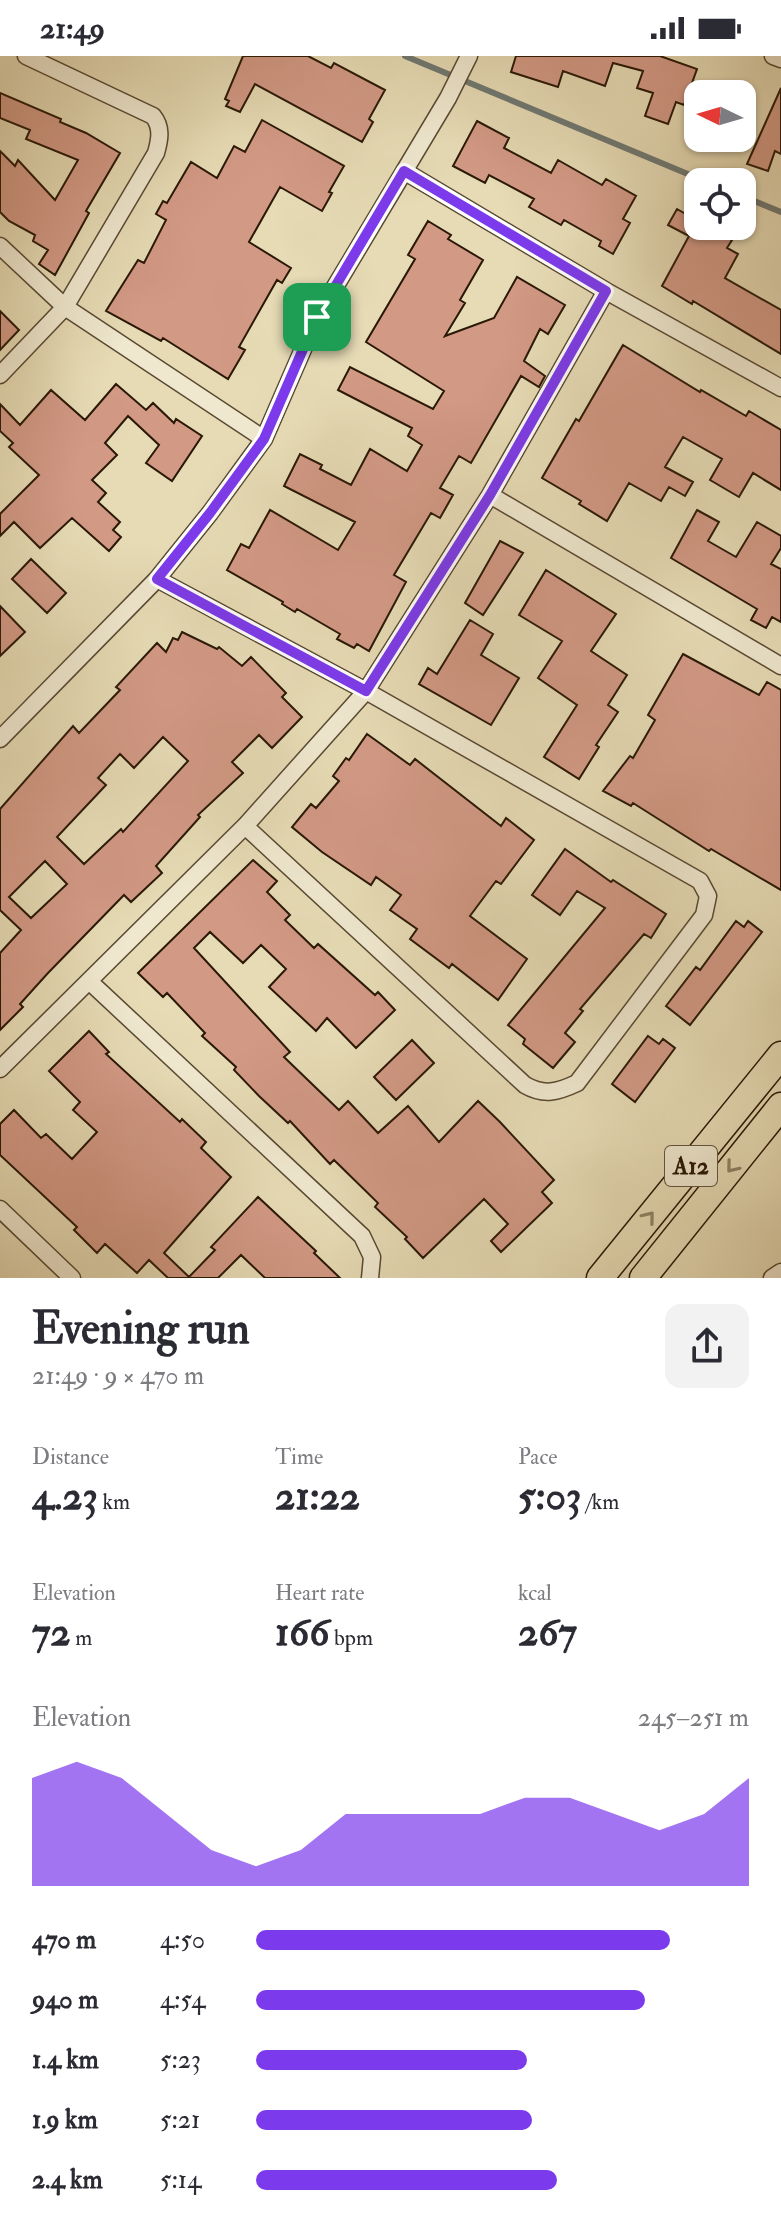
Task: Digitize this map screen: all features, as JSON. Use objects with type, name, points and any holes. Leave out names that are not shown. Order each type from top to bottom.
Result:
[{"type":"main road","name":"A12","points":[[600,1278],[781,1055]]},
{"type":"main road","name":"A12","points":[[643,1278],[781,1106]]},
{"type":"street","points":[[0,375],[65,307],[156,153],[160,140],[159,124],[153,116],[26,56]]},
{"type":"street","points":[[773,56],[781,59]]},
{"type":"street","points":[[0,739],[157,579],[264,439],[317,317],[448,98],[468,58]]},
{"type":"street","points":[[404,171],[606,291],[781,388]]},
{"type":"street","points":[[0,246],[65,307],[264,439]]},
{"type":"street","points":[[0,1069],[245,826],[366,691],[490,495],[606,291]]},
{"type":"street","points":[[490,495],[781,666]]},
{"type":"street","points":[[157,579],[366,691],[700,881],[708,896],[704,915],[577,1083],[559,1091],[539,1093],[525,1085],[245,826]]},
{"type":"street","points":[[89,981],[362,1236],[372,1257],[370,1278]]},
{"type":"street","points":[[0,1209],[72,1278]]},
{"type":"street","points":[[772,1278],[781,1272]]},
{"type":"building","points":[[243,56],[308,56],[331,68],[334,63],[385,90],[369,119],[373,122],[362,142],[255,84],[240,112],[226,106],[229,101],[225,99]]},
{"type":"building","points":[[516,56],[660,56],[697,69],[693,80],[684,80],[684,105],[676,102],[668,124],[645,116],[653,93],[637,88],[643,71],[613,63],[605,86],[563,71],[558,87],[511,72]]},
{"type":"building","points":[[781,88],[781,154],[775,151],[768,171],[747,164],[752,152],[756,152],[756,144]]},
{"type":"building","points":[[0,93],[61,119],[60,122],[120,153],[86,211],[89,213],[55,275],[39,264],[48,250],[33,241],[35,235],[9,221],[0,212],[0,151],[15,166],[18,160],[55,200],[78,160],[26,139],[30,130],[0,118]]},
{"type":"building","points":[[262,120],[344,166],[322,211],[280,187],[249,242],[291,268],[282,283],[277,280],[239,347],[245,350],[228,379],[163,338],[161,341],[106,311],[138,260],[144,263],[166,220],[156,214],[163,201],[167,203],[191,162],[217,178],[234,146],[245,152]]},
{"type":"building","points":[[477,121],[509,138],[504,148],[551,173],[558,160],[602,185],[606,179],[636,196],[623,219],[630,223],[613,254],[599,246],[601,241],[564,220],[561,225],[529,207],[534,199],[489,175],[485,183],[453,166]]},
{"type":"building","points":[[677,209],[684,213],[684,233],[668,225]]},
{"type":"building","points":[[428,221],[451,235],[448,239],[483,260],[460,300],[465,303],[445,336],[494,318],[517,277],[565,305],[548,334],[540,329],[524,361],[545,376],[539,387],[521,376],[471,463],[459,456],[440,488],[453,495],[440,518],[431,513],[394,575],[406,582],[369,651],[357,644],[354,648],[337,639],[340,634],[297,609],[295,612],[227,570],[241,544],[249,548],[270,510],[338,550],[355,522],[284,486],[300,454],[322,465],[320,469],[351,485],[370,449],[407,471],[422,445],[408,436],[412,428],[338,390],[350,367],[433,409],[444,391],[366,342],[415,259],[408,255]]},
{"type":"building","points":[[687,240],[732,240],[727,248],[738,254],[725,278],[781,310],[781,354],[693,301],[692,304],[662,286]]},
{"type":"building","points":[[0,311],[19,330],[0,350]]},
{"type":"building","points":[[623,345],[700,392],[746,416],[749,411],[781,430],[781,490],[753,473],[739,497],[710,480],[722,459],[683,437],[665,467],[693,482],[685,496],[669,487],[661,501],[629,483],[607,521],[542,478]]},
{"type":"building","points":[[116,384],[146,410],[153,403],[174,423],[176,419],[202,436],[172,481],[146,463],[159,445],[128,416],[105,443],[117,455],[92,480],[106,493],[98,502],[120,522],[113,530],[121,537],[109,551],[72,518],[40,548],[14,522],[0,536],[0,514],[39,475],[9,447],[13,443],[0,431],[0,404],[20,425],[51,390],[85,420]]},
{"type":"building","points":[[697,510],[719,522],[708,541],[736,557],[757,522],[781,536],[781,548],[771,564],[781,569],[781,622],[772,617],[766,628],[751,620],[757,609],[671,558]]},
{"type":"building","points":[[500,541],[523,553],[483,615],[465,603]]},
{"type":"building","points":[[31,559],[66,593],[47,613],[12,579]]},
{"type":"building","points":[[546,570],[616,614],[591,651],[627,675],[608,705],[618,712],[596,745],[599,747],[579,779],[544,757],[577,705],[538,678],[562,641],[519,615]]},
{"type":"building","points":[[0,606],[25,632],[0,656]]},
{"type":"building","points":[[470,620],[493,634],[481,655],[519,678],[491,725],[419,684],[428,668],[437,674]]},
{"type":"building","points":[[182,632],[217,649],[219,647],[242,666],[251,657],[286,693],[282,697],[302,717],[272,748],[259,735],[232,762],[243,773],[198,815],[200,817],[156,866],[162,873],[131,902],[124,895],[48,973],[20,1004],[23,1007],[0,1030],[0,953],[21,930],[0,910],[0,809],[73,726],[79,733],[120,690],[116,687],[157,643],[166,652],[173,638],[178,640]],"holes":[[[163,737],[188,761],[123,832],[121,829],[84,864],[57,837],[106,785],[98,778],[120,754],[134,768]],[[45,861],[67,884],[31,918],[9,897]]]},
{"type":"building","points":[[683,654],[759,695],[767,682],[781,690],[781,890],[711,849],[709,851],[633,803],[631,806],[603,791],[630,756],[633,758],[655,720],[648,715]]},
{"type":"building","points":[[367,734],[410,765],[415,759],[501,826],[506,818],[534,840],[501,884],[496,881],[470,916],[527,959],[498,1000],[452,964],[449,968],[410,939],[417,929],[390,910],[401,895],[376,877],[371,885],[292,827],[311,804],[316,808],[339,781],[333,776]]},
{"type":"building","points":[[565,849],[611,882],[613,880],[666,914],[651,938],[644,934],[580,1009],[583,1011],[565,1033],[575,1042],[553,1068],[523,1044],[525,1039],[508,1025],[605,908],[577,891],[560,915],[532,895]]},
{"type":"building","points":[[253,860],[277,881],[267,892],[290,915],[285,920],[314,948],[318,944],[375,995],[378,992],[395,1010],[356,1048],[327,1018],[316,1031],[269,987],[286,969],[261,945],[243,963],[210,932],[194,948],[290,1052],[284,1057],[339,1110],[348,1101],[378,1133],[408,1106],[439,1142],[478,1101],[500,1122],[554,1180],[542,1192],[552,1203],[501,1252],[491,1241],[508,1224],[484,1199],[423,1258],[405,1239],[407,1237],[375,1207],[378,1203],[334,1160],[330,1164],[290,1121],[288,1123],[259,1096],[234,1070],[236,1067],[202,1036],[205,1033],[167,993],[163,997],[138,973]]},
{"type":"building","points":[[736,921],[744,927],[748,921],[762,932],[690,1025],[666,1006],[696,967],[700,970]]},
{"type":"building","points":[[89,1031],[109,1052],[106,1054],[206,1142],[201,1148],[231,1177],[164,1253],[189,1277],[215,1250],[211,1247],[258,1197],[340,1278],[265,1278],[241,1255],[218,1278],[168,1278],[149,1260],[137,1273],[105,1244],[97,1253],[74,1230],[77,1227],[0,1155],[0,1124],[14,1110],[41,1138],[46,1134],[72,1159],[97,1132],[73,1110],[80,1102],[49,1071]]},
{"type":"building","points":[[648,1036],[659,1044],[663,1039],[675,1048],[635,1102],[612,1084]]},
{"type":"building","points":[[412,1040],[434,1063],[396,1100],[374,1077]]},
{"type":"waterway","points":[[405,56],[684,172]]},
{"type":"waterway","points":[[756,202],[781,212]]},
{"type":"route","points":[[404,171],[606,291],[490,495],[366,691],[157,579],[264,439],[317,317],[404,171]]}]
